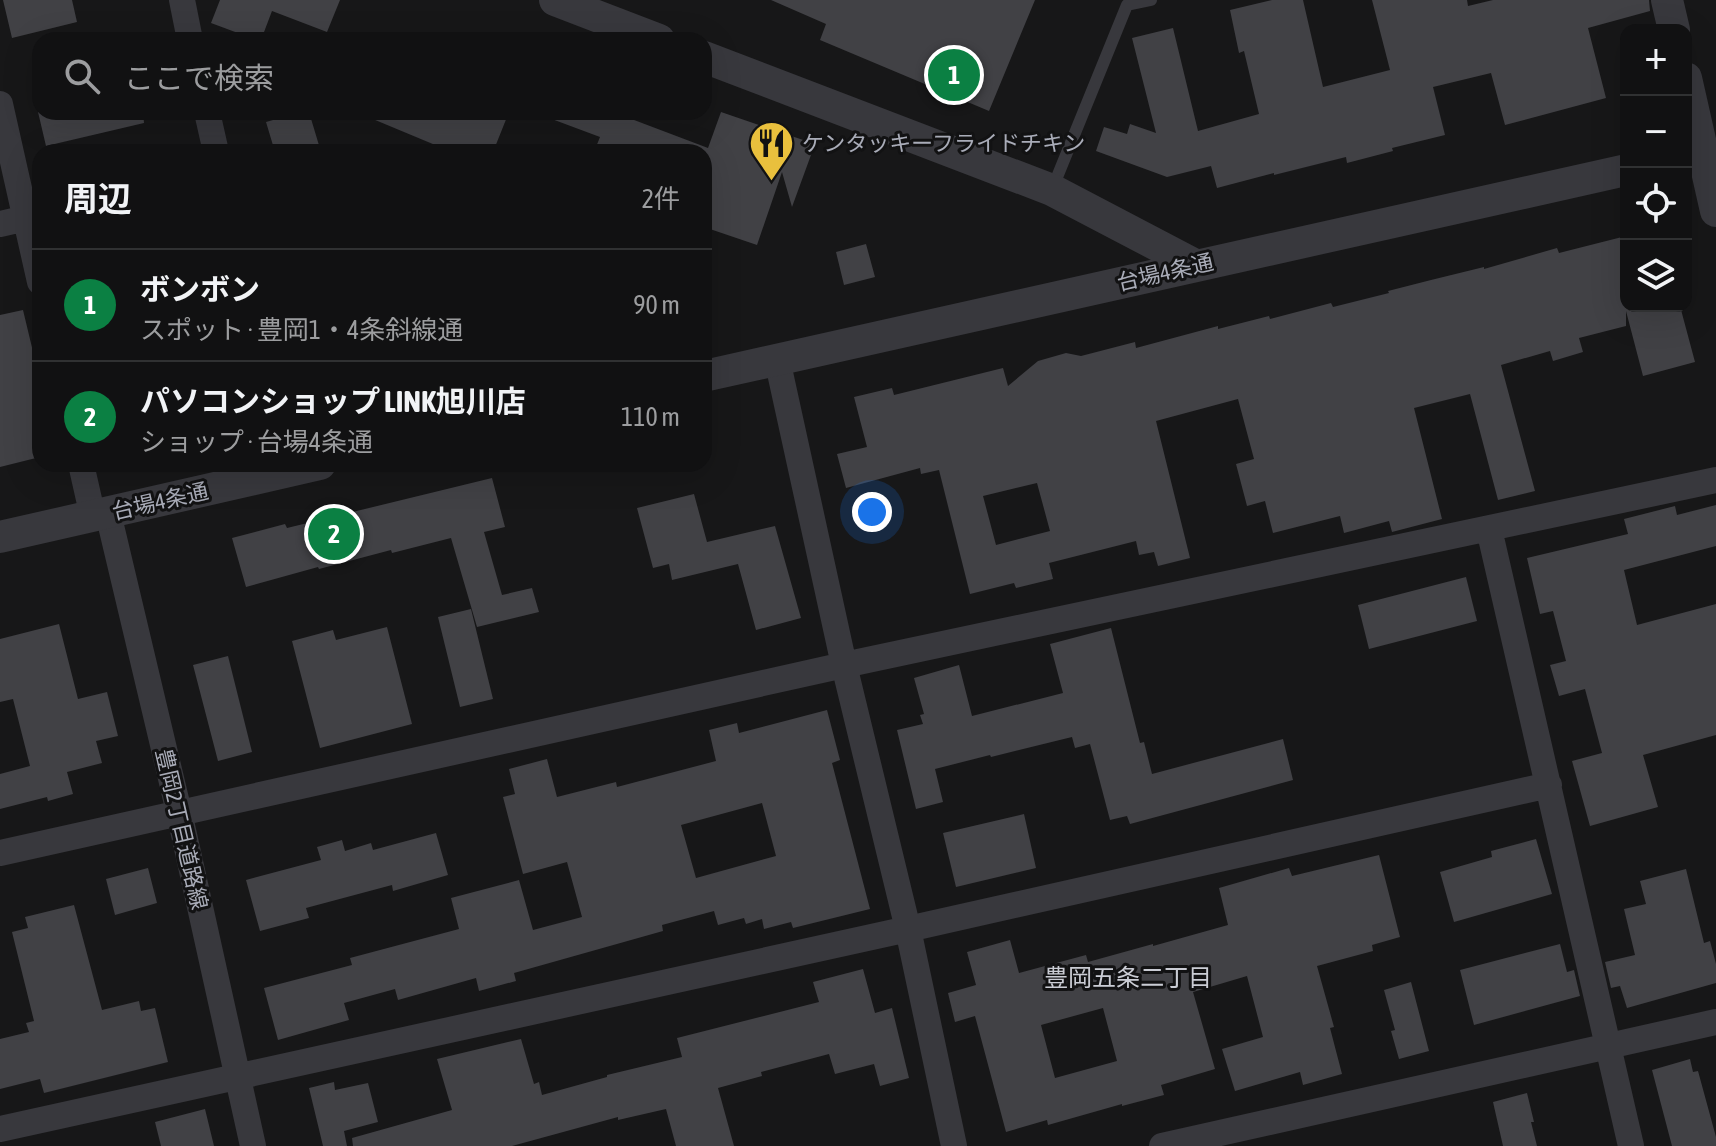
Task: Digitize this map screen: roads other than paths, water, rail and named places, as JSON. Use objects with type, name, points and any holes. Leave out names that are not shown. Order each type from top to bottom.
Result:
[{"type":"street","points":[[182,0],[188,32]]},
{"type":"street","points":[[555,0],[638,32]]},
{"type":"street","points":[[1667,0],[1673,24]]},
{"type":"street","points":[[712,60],[1052,190],[1195,265]]},
{"type":"street","points":[[1690,96],[1716,211]]},
{"type":"street","points":[[0,104],[13,221],[32,264]]},
{"type":"street","points":[[209,120],[214,144]]},
{"type":"street","name":"台場4条通","points":[[712,374],[1620,171]]},
{"type":"street","points":[[777,359],[844,665],[908,929],[954,1146]]},
{"type":"street","name":"豊岡2丁目道路線","points":[[84,472],[100,515],[179,812],[253,1146]]},
{"type":"street","name":"台場4条通","points":[[0,537],[271,472]]},
{"type":"street","points":[[0,853],[844,665],[1716,480]]},
{"type":"street","points":[[1489,529],[1631,1146]]},
{"type":"street","points":[[0,1129],[1549,785]]},
{"type":"street","points":[[1162,1146],[1716,1022]]},
{"type":"lane","points":[[1052,190],[1127,5],[1151,0]]},
{"type":"place","name":"ボンボン","points":[[954,75]]},
{"type":"place","name":"ケンタッキーフライドチキン","points":[[771,182]]},
{"type":"place","name":"パソコンショップ LINK旭川店","points":[[334,534]]},
{"type":"district","name":"豊岡五条二丁目","points":[[1128,978]]}]
